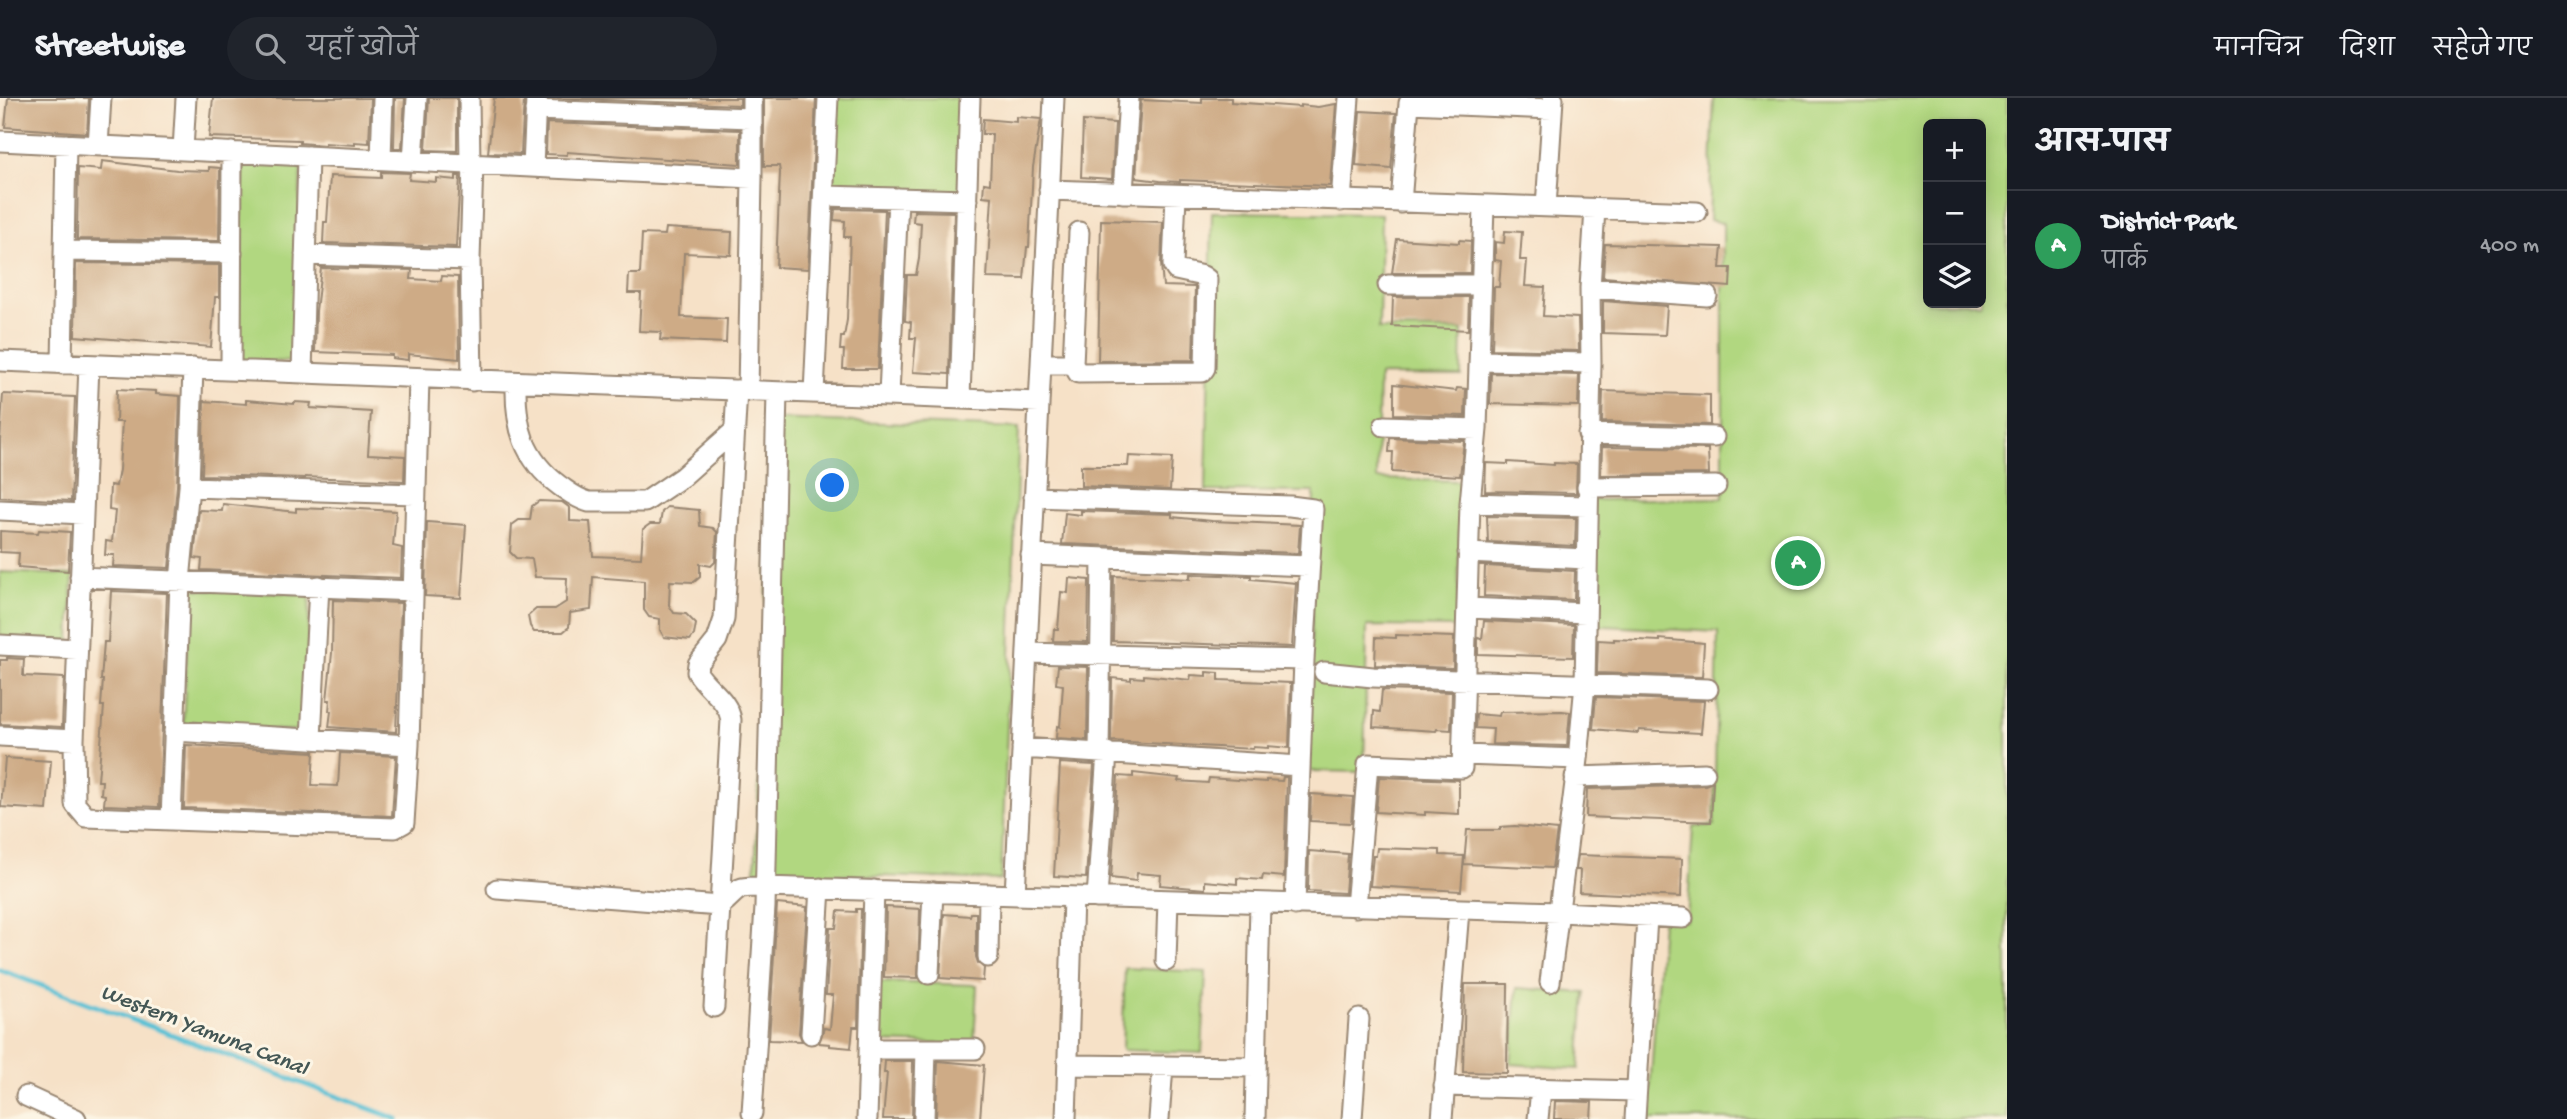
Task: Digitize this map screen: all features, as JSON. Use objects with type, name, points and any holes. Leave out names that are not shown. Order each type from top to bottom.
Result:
[{"type":"street","points":[[98,146],[101,98]]},
{"type":"street","points":[[183,150],[186,98]]},
{"type":"street","points":[[381,159],[383,98]]},
{"type":"street","points":[[413,161],[417,98]]},
{"type":"street","points":[[469,98],[472,381]]},
{"type":"street","points":[[814,393],[828,98]]},
{"type":"street","points":[[960,399],[970,98]]},
{"type":"street","points":[[1015,895],[1054,98]]},
{"type":"street","points":[[1123,193],[1129,98]]},
{"type":"street","points":[[1341,201],[1349,98]]},
{"type":"street","points":[[1401,203],[1409,103],[1553,104],[1546,207]]},
{"type":"street","points":[[533,167],[536,104],[752,108],[752,178],[743,391],[735,429],[724,619],[717,640],[698,664],[697,672],[727,706],[731,720],[714,1007]]},
{"type":"street","points":[[0,141],[752,178]]},
{"type":"street","points":[[62,364],[66,144]]},
{"type":"street","points":[[231,370],[232,152]]},
{"type":"street","points":[[302,373],[308,156]]},
{"type":"street","points":[[1049,190],[1698,212]]},
{"type":"street","points":[[1079,232],[1073,365],[1078,373],[1202,372],[1205,369],[1207,279],[1182,273],[1173,265],[1176,195]]},
{"type":"street","points":[[825,196],[967,200]]},
{"type":"street","points":[[889,395],[898,198]]},
{"type":"street","points":[[1356,907],[1368,764],[1462,768],[1470,503],[1477,429],[1485,206]]},
{"type":"street","points":[[1550,982],[1585,684],[1590,288],[1595,209]]},
{"type":"street","points":[[64,251],[232,253]]},
{"type":"street","points":[[305,255],[470,260]]},
{"type":"street","points":[[1388,285],[1481,285]]},
{"type":"street","points":[[1590,288],[1707,296]]},
{"type":"street","points":[[0,361],[1039,402]]},
{"type":"street","points":[[1480,361],[1591,363]]},
{"type":"street","points":[[1041,363],[1073,365]]},
{"type":"street","points":[[89,365],[74,740],[75,804],[86,817],[400,826],[405,821],[419,377]]},
{"type":"street","points":[[171,820],[180,581],[189,486],[193,368]]},
{"type":"street","points":[[516,383],[515,410],[530,456],[549,478],[581,500],[589,502],[645,502],[682,477],[735,429]]},
{"type":"street","points":[[752,1113],[765,887],[777,392]]},
{"type":"street","points":[[1384,426],[1477,429]]},
{"type":"street","points":[[1588,434],[1714,437]]},
{"type":"street","points":[[189,486],[415,494]]},
{"type":"street","points":[[1470,503],[1716,486]]},
{"type":"street","points":[[1034,497],[1313,509],[1304,660],[1295,905]]},
{"type":"street","points":[[0,510],[83,514]]},
{"type":"street","points":[[1468,554],[1586,559]]},
{"type":"street","points":[[1031,555],[1309,566]]},
{"type":"street","points":[[1097,898],[1103,752],[1102,558]]},
{"type":"street","points":[[80,577],[413,591]]},
{"type":"street","points":[[311,738],[319,586]]},
{"type":"street","points":[[1466,608],[1586,613]]},
{"type":"street","points":[[0,645],[77,649]]},
{"type":"street","points":[[1027,653],[1304,660]]},
{"type":"street","points":[[1324,672],[1373,677],[1708,689]]},
{"type":"street","points":[[174,731],[409,745]]},
{"type":"street","points":[[0,736],[74,740]]},
{"type":"street","points":[[1022,748],[1300,766]]},
{"type":"street","points":[[1463,755],[1577,768],[1705,773]]},
{"type":"street","points":[[720,906],[741,886],[1683,918]]},
{"type":"street","points":[[811,1034],[820,888]]},
{"type":"street","points":[[497,889],[720,906]]},
{"type":"street","points":[[867,1119],[874,890]]},
{"type":"street","points":[[929,974],[933,892]]},
{"type":"street","points":[[988,957],[989,894]]},
{"type":"street","points":[[1066,1119],[1073,897]]},
{"type":"street","points":[[1166,961],[1168,900]]},
{"type":"street","points":[[1255,1119],[1260,903]]},
{"type":"street","points":[[1442,1119],[1459,910]]},
{"type":"street","points":[[1635,1119],[1647,917]]},
{"type":"street","points":[[1352,1119],[1359,1018]]},
{"type":"street","points":[[870,1049],[975,1049]]},
{"type":"street","points":[[923,1119],[926,1049]]},
{"type":"street","points":[[1068,1065],[1256,1067]]},
{"type":"street","points":[[1158,1119],[1163,1066]]},
{"type":"street","points":[[1444,1086],[1636,1091]]},
{"type":"street","points":[[1538,1119],[1541,1089]]},
{"type":"street","points":[[26,1096],[76,1119]]},
{"type":"green space","points":[[836,98],[964,98],[960,195],[832,190]]},
{"type":"green space","points":[[1714,98],[2007,98],[2007,1119],[1648,1119],[1662,920],[1687,921],[1693,827],[1714,825],[1718,632],[1587,625],[1591,500],[1723,498],[1723,223],[1709,220]]},
{"type":"green space","points":[[243,161],[301,162],[295,362],[236,360]]},
{"type":"green space","points":[[1212,212],[1381,214],[1379,329],[1462,330],[1461,376],[1379,375],[1377,479],[1460,481],[1458,627],[1367,626],[1364,772],[1309,771],[1314,492],[1206,491]]},
{"type":"green space","points":[[774,419],[1019,428],[1001,880],[755,872]]},
{"type":"green space","points":[[0,572],[73,575],[70,641],[0,638]]},
{"type":"green space","points":[[190,589],[310,594],[304,731],[183,726]]},
{"type":"green space","points":[[1125,968],[1206,972],[1202,1053],[1122,1050]]},
{"type":"green space","points":[[879,982],[977,985],[974,1045],[876,1042]]},
{"type":"green space","points":[[1517,988],[1585,993],[1579,1069],[1511,1064]]},
{"type":"building","points":[[8,98],[89,98],[87,133],[5,127]]},
{"type":"building","points":[[213,98],[371,98],[369,143],[325,145],[300,143],[300,140],[209,137]]},
{"type":"building","points":[[395,98],[405,98],[402,148],[394,148]]},
{"type":"building","points":[[429,98],[457,98],[457,151],[426,150]]},
{"type":"building","points":[[494,98],[524,98],[521,154],[488,153]]},
{"type":"building","points":[[548,98],[740,98],[740,105]]},
{"type":"building","points":[[764,98],[816,98],[808,269],[776,267],[780,172],[779,166],[764,166]]},
{"type":"building","points":[[1202,98],[1231,98],[1231,102],[1300,107],[1336,104],[1330,186],[1180,182],[1136,178],[1141,100],[1202,103]]},
{"type":"building","points":[[1360,111],[1396,113],[1391,169],[1356,166]]},
{"type":"building","points":[[1016,117],[1041,119],[1033,167],[1029,247],[1024,279],[987,278],[992,197],[983,196],[984,183],[990,184],[992,134],[982,134],[983,119],[1016,122]]},
{"type":"building","points":[[1083,121],[1115,123],[1112,179],[1081,177]]},
{"type":"building","points":[[547,123],[740,130],[740,164],[567,152],[567,155],[546,154]]},
{"type":"building","points":[[102,161],[177,170],[209,171],[209,167],[220,168],[219,241],[77,239],[78,168],[101,170]]},
{"type":"building","points":[[381,172],[410,173],[409,180],[436,182],[436,178],[456,180],[456,176],[460,176],[456,247],[323,243],[330,176],[381,178]]},
{"type":"building","points":[[835,209],[885,210],[878,369],[843,369],[844,350],[840,350],[847,320],[850,237],[844,237],[845,221],[834,220]]},
{"type":"building","points":[[914,211],[954,212],[949,374],[913,372],[916,338],[910,338],[911,322],[905,321],[907,275],[916,275],[919,259],[921,223],[913,222]]},
{"type":"building","points":[[1101,220],[1163,222],[1163,286],[1195,287],[1193,360],[1098,361]]},
{"type":"building","points":[[666,228],[732,232],[731,255],[684,253],[681,317],[727,319],[726,343],[660,340],[661,332],[639,331],[641,293],[628,293],[629,274],[640,274],[642,234],[665,235]]},
{"type":"building","points":[[1505,231],[1522,232],[1520,260],[1527,260],[1525,286],[1545,287],[1543,316],[1578,318],[1579,351],[1492,349],[1494,287],[1499,287],[1501,261],[1495,260],[1495,242],[1504,243]]},
{"type":"building","points":[[1397,239],[1459,243],[1459,240],[1471,241],[1470,273],[1392,273]]},
{"type":"building","points":[[1605,244],[1722,247],[1720,268],[1731,268],[1730,287],[1603,277]]},
{"type":"building","points":[[76,263],[219,265],[219,297],[215,297],[211,347],[75,336]]},
{"type":"building","points":[[321,268],[412,270],[411,279],[441,281],[442,276],[458,277],[459,359],[408,354],[408,360],[392,358],[392,355],[315,352]]},
{"type":"building","points":[[1393,297],[1469,297],[1468,330],[1392,326]]},
{"type":"building","points":[[1603,301],[1667,306],[1665,335],[1603,333]]},
{"type":"building","points":[[1491,373],[1579,375],[1578,406],[1490,404]]},
{"type":"building","points":[[1394,384],[1456,391],[1457,388],[1466,389],[1465,416],[1394,414]]},
{"type":"building","points":[[117,389],[156,391],[156,394],[180,396],[177,486],[169,568],[113,566],[114,555],[105,555],[106,541],[112,542],[115,511],[109,510],[110,485],[116,486],[119,470],[122,422],[116,422]]},
{"type":"building","points":[[1603,391],[1710,395],[1710,425],[1602,422]]},
{"type":"building","points":[[3,394],[75,397],[71,501],[0,497]]},
{"type":"building","points":[[246,400],[311,403],[310,408],[371,412],[368,454],[405,456],[404,481],[202,475],[204,401],[246,404]]},
{"type":"building","points":[[1390,438],[1464,441],[1460,476],[1392,472],[1393,452],[1389,452]]},
{"type":"building","points":[[1602,447],[1708,449],[1709,474],[1601,475]]},
{"type":"building","points":[[1129,456],[1172,458],[1170,490],[1081,486],[1081,466],[1128,466]]},
{"type":"building","points":[[1486,463],[1577,464],[1576,493],[1485,491]]},
{"type":"building","points":[[539,501],[562,502],[570,508],[570,521],[590,522],[593,556],[641,558],[643,529],[650,524],[660,524],[662,512],[667,507],[699,510],[700,526],[713,528],[717,532],[715,562],[711,566],[700,564],[700,577],[694,582],[670,581],[669,605],[674,613],[686,614],[696,624],[690,640],[664,637],[660,630],[660,619],[649,617],[644,610],[644,581],[593,577],[591,610],[570,613],[569,627],[563,632],[534,632],[528,616],[536,609],[555,609],[566,602],[567,578],[535,577],[532,559],[516,558],[510,552],[512,525],[519,520],[530,520],[532,506]]},
{"type":"building","points":[[223,504],[296,512],[296,508],[324,507],[396,511],[393,546],[402,548],[401,578],[201,570],[202,559],[194,558],[199,510],[222,511]]},
{"type":"building","points":[[1081,511],[1172,514],[1172,517],[1212,521],[1300,525],[1298,553],[1062,544],[1065,513],[1081,515]]},
{"type":"building","points":[[1487,516],[1576,518],[1575,546],[1488,542]]},
{"type":"building","points":[[427,522],[466,525],[461,598],[425,596]]},
{"type":"building","points":[[39,530],[70,532],[68,571],[18,567],[19,553],[0,552],[0,531],[38,533]]},
{"type":"building","points":[[1485,566],[1575,571],[1574,600],[1484,596]]},
{"type":"building","points":[[1190,574],[1251,576],[1251,579],[1296,583],[1292,647],[1113,641],[1114,576],[1190,579]]},
{"type":"building","points":[[1069,578],[1089,580],[1088,642],[1053,641],[1054,629],[1058,629],[1061,592],[1068,593]]},
{"type":"building","points":[[111,591],[167,593],[159,807],[104,805],[102,781],[98,781],[104,706],[101,706],[101,680],[104,642],[108,642]]},
{"type":"building","points":[[333,600],[401,603],[396,732],[329,727],[331,711],[330,700],[327,700],[332,653]]},
{"type":"building","points":[[1484,621],[1574,625],[1573,657],[1478,654],[1478,638],[1482,639]]},
{"type":"building","points":[[1396,635],[1454,637],[1453,668],[1375,665],[1376,637],[1396,638]]},
{"type":"building","points":[[1598,640],[1704,643],[1702,677],[1597,673]]},
{"type":"building","points":[[24,659],[23,676],[64,678],[62,727],[0,724],[0,660]]},
{"type":"building","points":[[1058,666],[1088,667],[1087,740],[1056,738],[1057,726],[1060,727],[1063,685],[1056,684]]},
{"type":"building","points":[[1206,672],[1219,673],[1219,680],[1291,683],[1289,748],[1268,746],[1253,749],[1111,741],[1112,678],[1131,680],[1131,677],[1144,678],[1144,675],[1190,680],[1191,675],[1206,676]]},
{"type":"building","points":[[1382,690],[1452,692],[1451,730],[1373,727],[1374,711],[1380,712]]},
{"type":"building","points":[[1596,697],[1704,701],[1701,733],[1639,730],[1638,733],[1593,729]]},
{"type":"building","points":[[1500,712],[1570,712],[1567,746],[1492,744],[1493,729],[1475,728],[1476,714],[1499,716]]},
{"type":"building","points":[[186,745],[314,752],[312,785],[338,786],[340,753],[396,756],[392,816],[184,808]]},
{"type":"building","points":[[5,758],[51,761],[47,810],[1,807]]},
{"type":"building","points":[[1060,763],[1094,765],[1086,878],[1054,876]]},
{"type":"building","points":[[1133,773],[1208,783],[1209,778],[1266,782],[1282,781],[1283,777],[1287,777],[1284,877],[1263,875],[1262,880],[1237,878],[1237,884],[1205,881],[1205,889],[1160,885],[1161,875],[1137,873],[1136,881],[1111,878],[1118,776],[1133,777]]},
{"type":"building","points":[[1379,777],[1459,780],[1459,814],[1376,812]]},
{"type":"building","points":[[1713,782],[1711,822],[1586,817],[1587,789],[1705,785]]},
{"type":"building","points":[[1311,794],[1353,797],[1351,823],[1310,821]]},
{"type":"building","points":[[1500,827],[1557,830],[1552,868],[1464,864],[1467,830],[1500,830]]},
{"type":"building","points":[[1377,848],[1440,850],[1440,855],[1464,856],[1461,891],[1370,886],[1373,856],[1376,856]]},
{"type":"building","points":[[1309,851],[1348,854],[1345,893],[1308,891]]},
{"type":"building","points":[[1578,855],[1682,859],[1681,897],[1579,892],[1580,870],[1576,870]]},
{"type":"building","points":[[777,904],[807,907],[799,1033],[802,1041],[769,1040]]},
{"type":"building","points":[[886,907],[920,909],[918,978],[884,977]]},
{"type":"building","points":[[856,909],[861,909],[858,1027],[853,1027],[851,1048],[830,1046],[819,1043],[824,1028],[830,1029],[833,995],[826,995],[830,928],[836,928],[838,911],[856,912]]},
{"type":"building","points":[[971,913],[976,913],[976,957],[984,968],[983,981],[940,978],[944,914],[970,916]]},
{"type":"building","points":[[1465,984],[1508,984],[1507,1073],[1463,1072]]},
{"type":"building","points":[[885,1061],[913,1061],[912,1119],[883,1119],[887,1073],[884,1073]]},
{"type":"building","points":[[938,1061],[984,1065],[980,1119],[936,1119]]},
{"type":"building","points":[[1555,1101],[1592,1102],[1591,1119],[1554,1119]]},
{"type":"waterway","name":"Western Yamuna Canal","points":[[0,970],[397,1119]]},
{"type":"place","name":"District Park","points":[[1798,563]]}]
